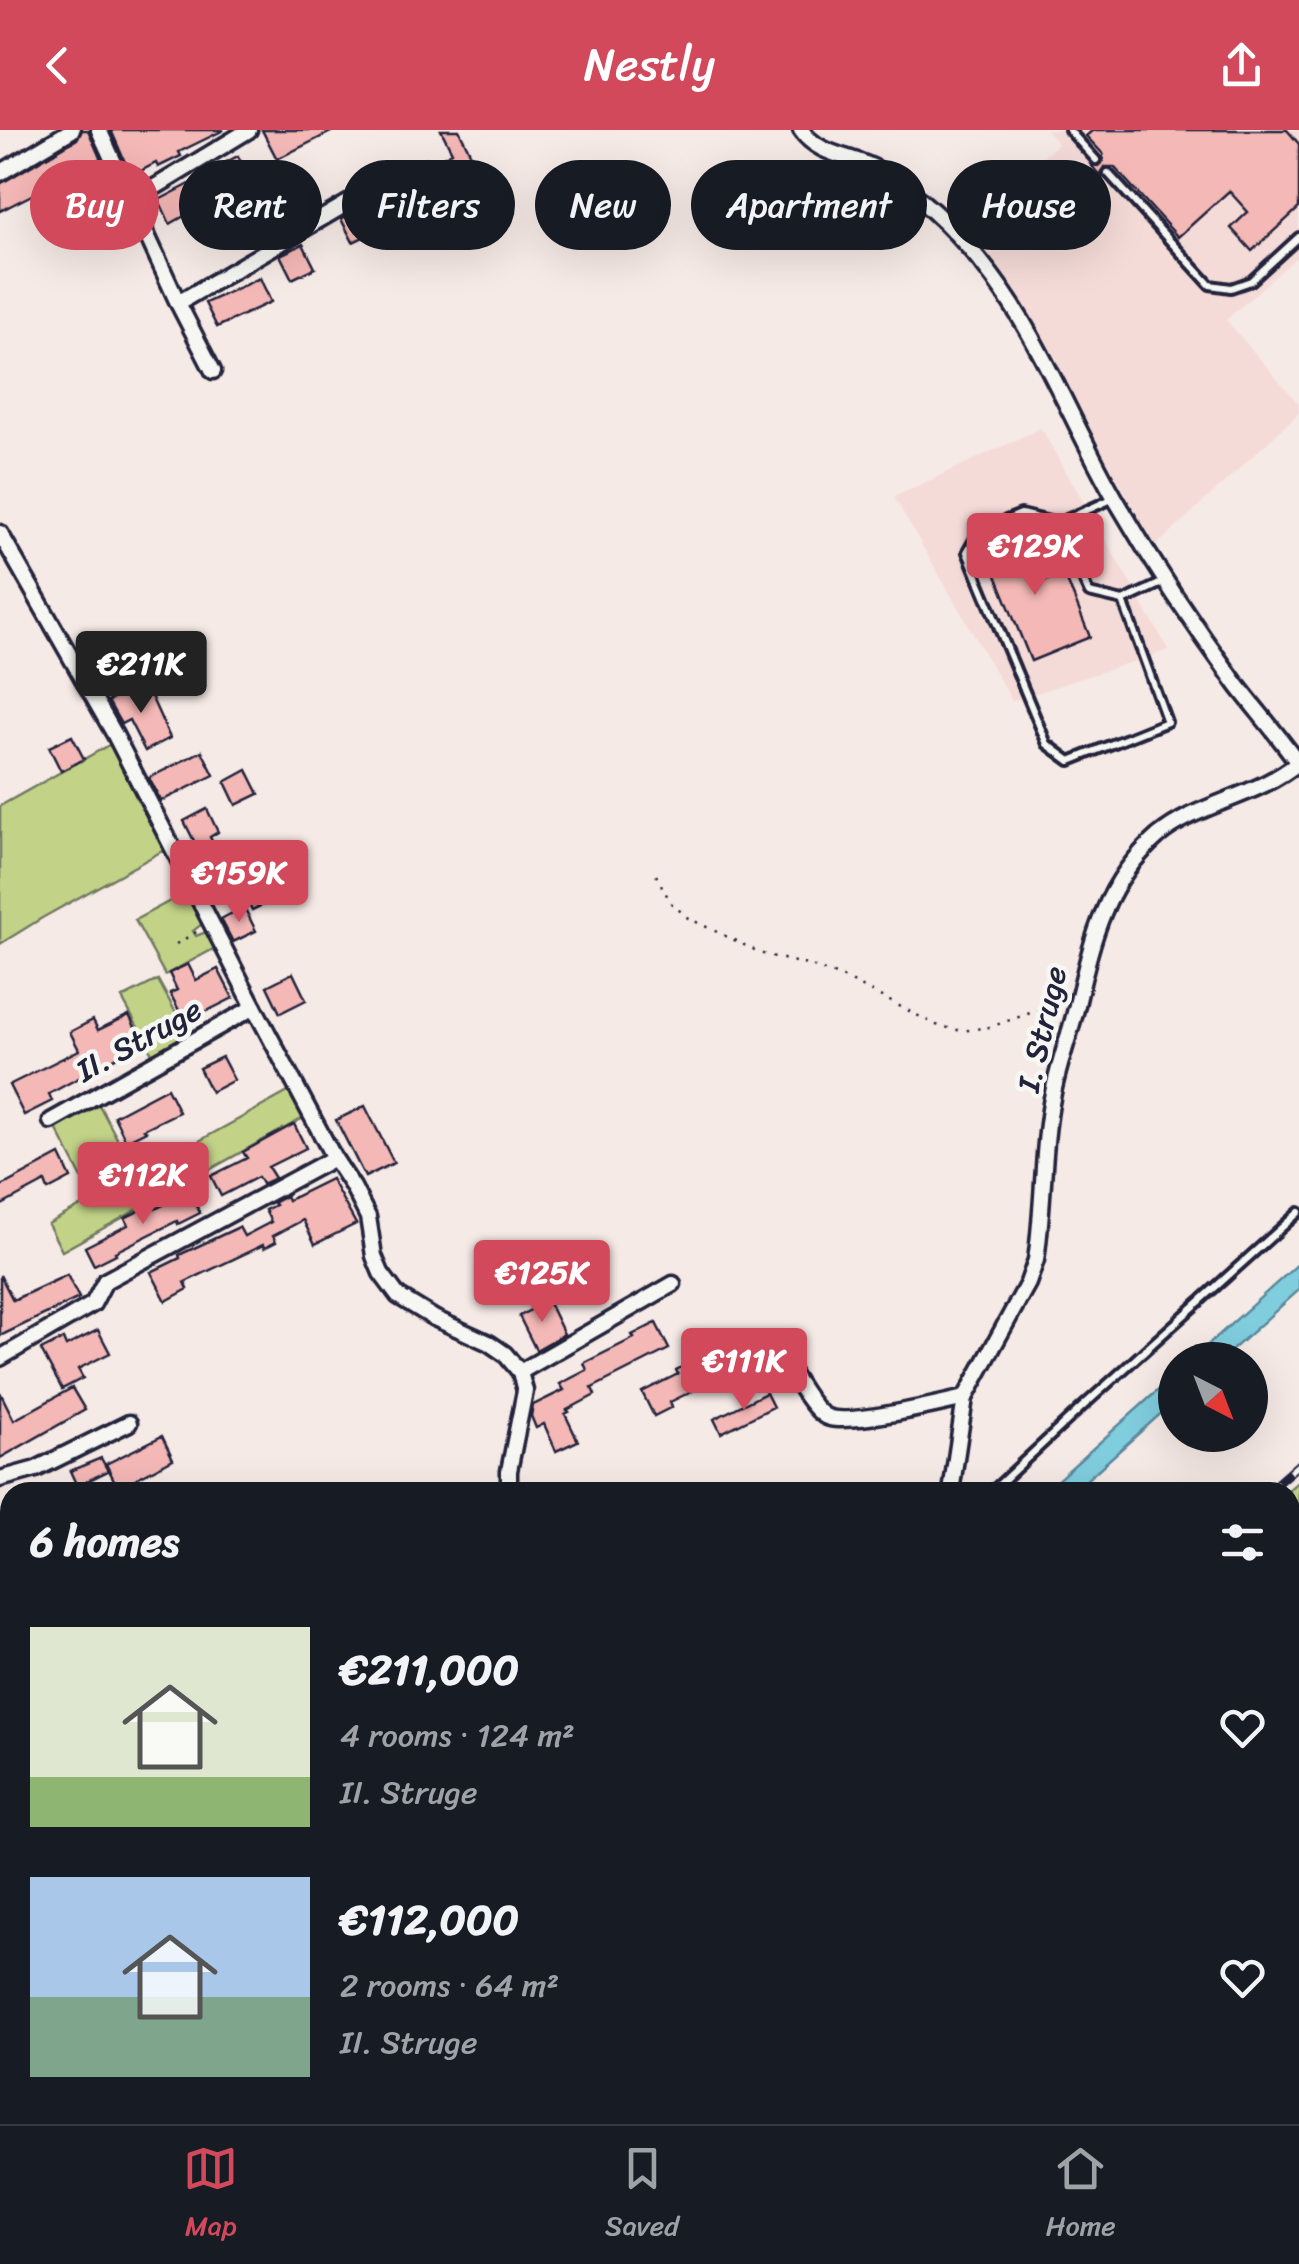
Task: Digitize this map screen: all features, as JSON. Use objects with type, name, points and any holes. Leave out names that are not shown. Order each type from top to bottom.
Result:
[{"type":"street","points":[[0,173],[72,130]]},
{"type":"street","points":[[99,130],[113,160]]},
{"type":"street","points":[[159,184],[249,130]]},
{"type":"street","points":[[801,130],[820,149],[875,168],[912,193],[947,222],[984,265],[1013,308],[1115,498],[1166,581],[1239,687],[1299,762]]},
{"type":"street","points":[[178,303],[342,206]]},
{"type":"street","points":[[154,250],[213,372]]},
{"type":"street","name":"II. Struge","points":[[0,534],[115,735],[254,1007],[368,1217],[381,1273],[398,1296],[434,1318],[489,1343],[520,1372]]},
{"type":"street","name":"I. Struge","points":[[952,1482],[965,1398],[1028,1283],[1036,1260],[1052,1096],[1102,912],[1123,876],[1157,837],[1197,812],[1260,788],[1299,762]]},
{"type":"street","name":"II. Struge","points":[[51,1121],[254,1007]]},
{"type":"street","points":[[0,1358],[93,1304],[106,1281],[334,1158]]},
{"type":"street","points":[[509,1482],[525,1391],[520,1372],[674,1284]]},
{"type":"street","points":[[781,1355],[823,1416],[879,1416],[965,1398]]},
{"type":"street","points":[[0,1479],[36,1468],[130,1424]]},
{"type":"lane","points":[[1068,130],[1096,160]]},
{"type":"lane","points":[[1111,175],[1210,285],[1231,288],[1250,282],[1299,237]]},
{"type":"lane","points":[[1115,498],[1058,523],[1021,514],[978,531],[967,552],[1047,744],[1070,761],[1167,722],[1123,601]]},
{"type":"lane","points":[[1058,523],[1089,593],[1123,601],[1166,581]]},
{"type":"lane","points":[[1001,1482],[1299,1212]]},
{"type":"path","points":[[656,875],[671,903],[688,918],[764,954],[848,980],[936,1025],[962,1031],[990,1027],[1079,996]]},
{"type":"path","points":[[176,944],[212,923]]},
{"type":"shaded area","points":[[1046,130],[1299,130],[1299,255],[1226,320],[1299,404],[1299,413],[1156,546],[1010,294],[977,250],[1111,250],[1111,160],[1040,160],[1058,144]]},
{"type":"shaded area","points":[[1041,428],[1169,650],[1012,701],[894,497]]},
{"type":"green space","points":[[111,744],[164,850],[0,944],[0,806]]},
{"type":"green space","points":[[187,892],[202,921],[193,931],[196,936],[206,932],[217,947],[165,975],[135,920]]},
{"type":"green space","points":[[158,980],[188,1035],[153,1055],[122,998]]},
{"type":"green space","points":[[290,1091],[305,1117],[62,1251],[48,1224]]},
{"type":"green space","points":[[98,1103],[127,1157],[84,1182],[55,1126]]},
{"type":"water","points":[[1299,1263],[1299,1290],[1241,1342],[1211,1342]]},
{"type":"water","points":[[1158,1390],[1158,1416],[1084,1482],[1055,1482]]},
{"type":"building","points":[[82,130],[88,130],[101,160],[41,160],[77,139]]},
{"type":"building","points":[[111,130],[224,130],[159,167],[159,160],[124,160]]},
{"type":"building","points":[[262,130],[335,130],[277,159]]},
{"type":"building","points":[[441,130],[459,130],[474,160],[437,160],[452,152]]},
{"type":"building","points":[[1093,130],[1287,130],[1299,144],[1299,208],[1252,251],[1231,228],[1248,212],[1229,191],[1178,237],[1111,167],[1111,160],[1103,160],[1103,154],[1086,136]]},
{"type":"building","points":[[30,166],[30,196],[0,211],[0,184]]},
{"type":"building","points":[[179,190],[179,219],[170,224],[159,200]]},
{"type":"building","points":[[306,250],[315,268],[292,279],[280,255]]},
{"type":"building","points":[[260,278],[271,302],[217,327],[205,303]]},
{"type":"building","points":[[1018,527],[1040,583],[1064,573],[1090,637],[1031,661],[982,541]]},
{"type":"building","points":[[145,683],[170,738],[145,751],[129,720],[121,724],[108,701]]},
{"type":"building","points":[[72,736],[84,759],[61,771],[49,747]]},
{"type":"building","points":[[202,751],[214,775],[161,801],[149,778]]},
{"type":"building","points":[[247,770],[259,794],[236,805],[225,782]]},
{"type":"building","points":[[207,809],[218,832],[210,837],[230,877],[207,889],[195,865],[204,861],[184,821]]},
{"type":"building","points":[[264,875],[275,899],[252,910],[241,887]]},
{"type":"building","points":[[244,907],[256,931],[233,942],[221,919]]},
{"type":"building","points":[[188,964],[196,980],[218,969],[233,998],[185,1022],[170,993],[177,990],[169,973]]},
{"type":"building","points":[[293,973],[306,1000],[280,1013],[267,986]]},
{"type":"building","points":[[129,1015],[143,1043],[49,1094],[52,1101],[24,1115],[9,1085],[79,1050],[70,1032],[93,1020],[98,1030]]},
{"type":"building","points":[[222,1057],[234,1080],[211,1092],[199,1068]]},
{"type":"building","points":[[167,1088],[179,1112],[126,1141],[114,1116]]},
{"type":"building","points":[[365,1106],[394,1163],[365,1177],[336,1120]]},
{"type":"building","points":[[294,1124],[306,1148],[268,1167],[275,1178],[262,1184],[258,1177],[221,1196],[211,1176],[247,1158],[243,1152]]},
{"type":"building","points":[[60,1155],[71,1178],[48,1190],[45,1182],[0,1206],[0,1187]]},
{"type":"building","points":[[331,1179],[356,1224],[315,1244],[303,1220],[273,1236],[276,1242],[185,1282],[188,1289],[166,1301],[151,1272],[239,1227],[244,1236],[271,1222],[265,1210],[273,1203]]},
{"type":"building","points":[[190,1192],[200,1213],[94,1265],[85,1247],[128,1225],[125,1218]]},
{"type":"building","points":[[0,1275],[13,1300],[67,1275],[79,1298],[0,1336]]},
{"type":"building","points":[[548,1301],[564,1334],[536,1350],[519,1316]]},
{"type":"building","points":[[656,1323],[669,1349],[592,1388],[595,1395],[567,1410],[565,1414],[578,1441],[556,1451],[544,1424],[536,1428],[531,1416],[533,1405],[564,1390],[560,1384],[587,1370],[584,1363]]},
{"type":"building","points":[[98,1330],[110,1353],[78,1369],[83,1378],[62,1389],[41,1350],[63,1339],[66,1346]]},
{"type":"building","points":[[703,1356],[715,1380],[670,1402],[672,1407],[654,1416],[642,1392]]},
{"type":"building","points":[[72,1388],[85,1410],[0,1458],[0,1392],[14,1420]]},
{"type":"building","points":[[766,1393],[773,1407],[721,1433],[714,1419]]},
{"type":"building","points":[[162,1436],[173,1459],[129,1482],[115,1482],[106,1464]]},
{"type":"building","points":[[101,1458],[108,1471],[85,1482],[75,1482],[70,1471]]},
{"type":"railway","points":[[1278,1482],[1299,1464]]}]
